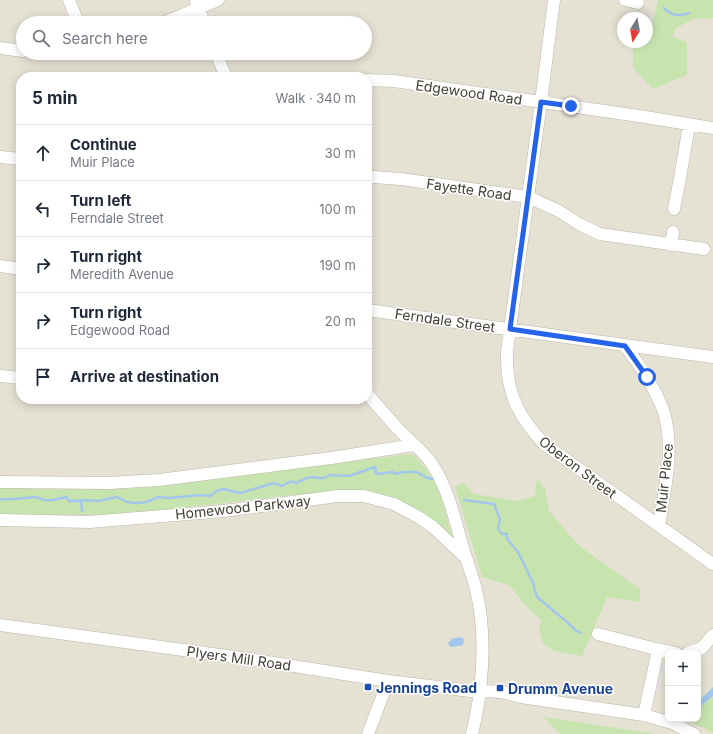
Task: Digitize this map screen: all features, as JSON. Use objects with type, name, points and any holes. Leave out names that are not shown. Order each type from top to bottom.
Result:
[{"type":"street","points":[[69,0],[75,16]]},
{"type":"street","points":[[176,16],[197,4],[218,0]]},
{"type":"street","name":"Oberon Street","points":[[553,0],[541,102],[506,362],[513,400],[528,426],[544,444],[713,564]]},
{"type":"street","points":[[625,0],[638,3]]},
{"type":"street","points":[[197,4],[201,16]]},
{"type":"street","points":[[0,48],[16,50]]},
{"type":"street","points":[[219,60],[224,72]]},
{"type":"street","name":"Edgewood Road","points":[[372,80],[401,82],[713,128]]},
{"type":"street","points":[[674,208],[689,125]]},
{"type":"street","points":[[0,157],[16,159]]},
{"type":"street","name":"Fayette Road","points":[[372,178],[401,179],[528,197],[559,211],[579,224],[600,234],[704,249]]},
{"type":"street","points":[[671,245],[673,232]]},
{"type":"street","points":[[0,266],[16,268]]},
{"type":"street","name":"Ferndale Street","points":[[372,311],[713,357]]},
{"type":"street","name":"Muir Place","points":[[625,346],[647,377],[662,407],[666,425],[669,442],[667,471],[659,526]]},
{"type":"street","points":[[0,376],[16,378]]},
{"type":"street","points":[[372,400],[383,414],[431,462],[442,482],[467,559],[476,590],[480,613],[482,644],[479,692],[472,734]]},
{"type":"street","points":[[0,482],[109,483],[158,480],[331,458],[414,445]]},
{"type":"street","name":"Homewood Parkway","points":[[0,520],[89,522],[224,511],[338,496],[364,496],[394,504],[420,518],[433,527],[467,559]]},
{"type":"street","name":"Plyers Mill Road","points":[[0,625],[249,659],[388,681],[479,692],[490,698],[508,700],[521,698],[644,715],[672,723],[694,734]]},
{"type":"street","points":[[598,634],[604,637],[665,651]]},
{"type":"street","points":[[696,650],[702,648],[713,635]]},
{"type":"street","points":[[644,715],[658,650]]},
{"type":"street","points":[[368,734],[388,681]]},
{"type":"shaded area","points":[[0,0],[713,0],[713,734],[0,734]]},
{"type":"shaded area","points":[[713,635],[713,652],[701,659],[700,650]]},
{"type":"shaded area","points":[[656,662],[665,663],[665,672],[660,693],[655,692]]},
{"type":"green space","points":[[658,0],[713,0],[713,18],[694,19],[676,28],[672,37],[687,42],[687,75],[653,89],[633,68],[633,48],[653,48],[653,21]]},
{"type":"green space","points":[[411,454],[424,467],[436,485],[448,520],[452,538],[355,491],[284,496],[147,512],[101,515],[0,515],[0,485],[297,468]]},
{"type":"green space","points":[[537,479],[545,489],[549,511],[578,545],[641,590],[639,602],[607,597],[582,656],[554,651],[543,643],[539,630],[541,620],[527,607],[509,585],[482,577],[455,486],[464,483],[474,494],[517,501],[535,496]]},
{"type":"green space","points":[[713,696],[713,733],[691,722],[701,722],[701,706]]},
{"type":"green space","points":[[544,717],[655,734],[561,734]]},
{"type":"water","points":[[460,637],[464,639],[463,645],[453,647],[449,646],[448,642],[450,642],[451,639]]},
{"type":"water","points":[[713,687],[713,696],[701,706],[701,699]]},
{"type":"waterway","points":[[664,8],[670,13],[676,15],[689,13]]},
{"type":"waterway","points":[[0,499],[35,497],[49,500],[66,497],[69,501],[99,501],[117,497],[127,502],[147,502],[158,497],[169,498],[200,495],[210,496],[223,489],[240,493],[274,483],[282,486],[289,482],[296,483],[307,478],[324,478],[330,475],[349,476],[375,467],[377,474],[392,472],[397,474],[402,472],[417,472],[432,479]]},
{"type":"waterway","points":[[81,500],[82,511]]},
{"type":"waterway","points":[[464,500],[494,504],[500,519],[498,529],[502,534],[507,534],[507,539],[518,552],[533,583],[537,597],[575,630],[581,633]]},
{"type":"place","name":"Jennings Road","points":[[368,687]]},
{"type":"place","name":"Drumm Avenue","points":[[500,688]]},
{"type":"route","points":[[571,106],[541,102],[510,329],[625,346],[647,377]]}]
